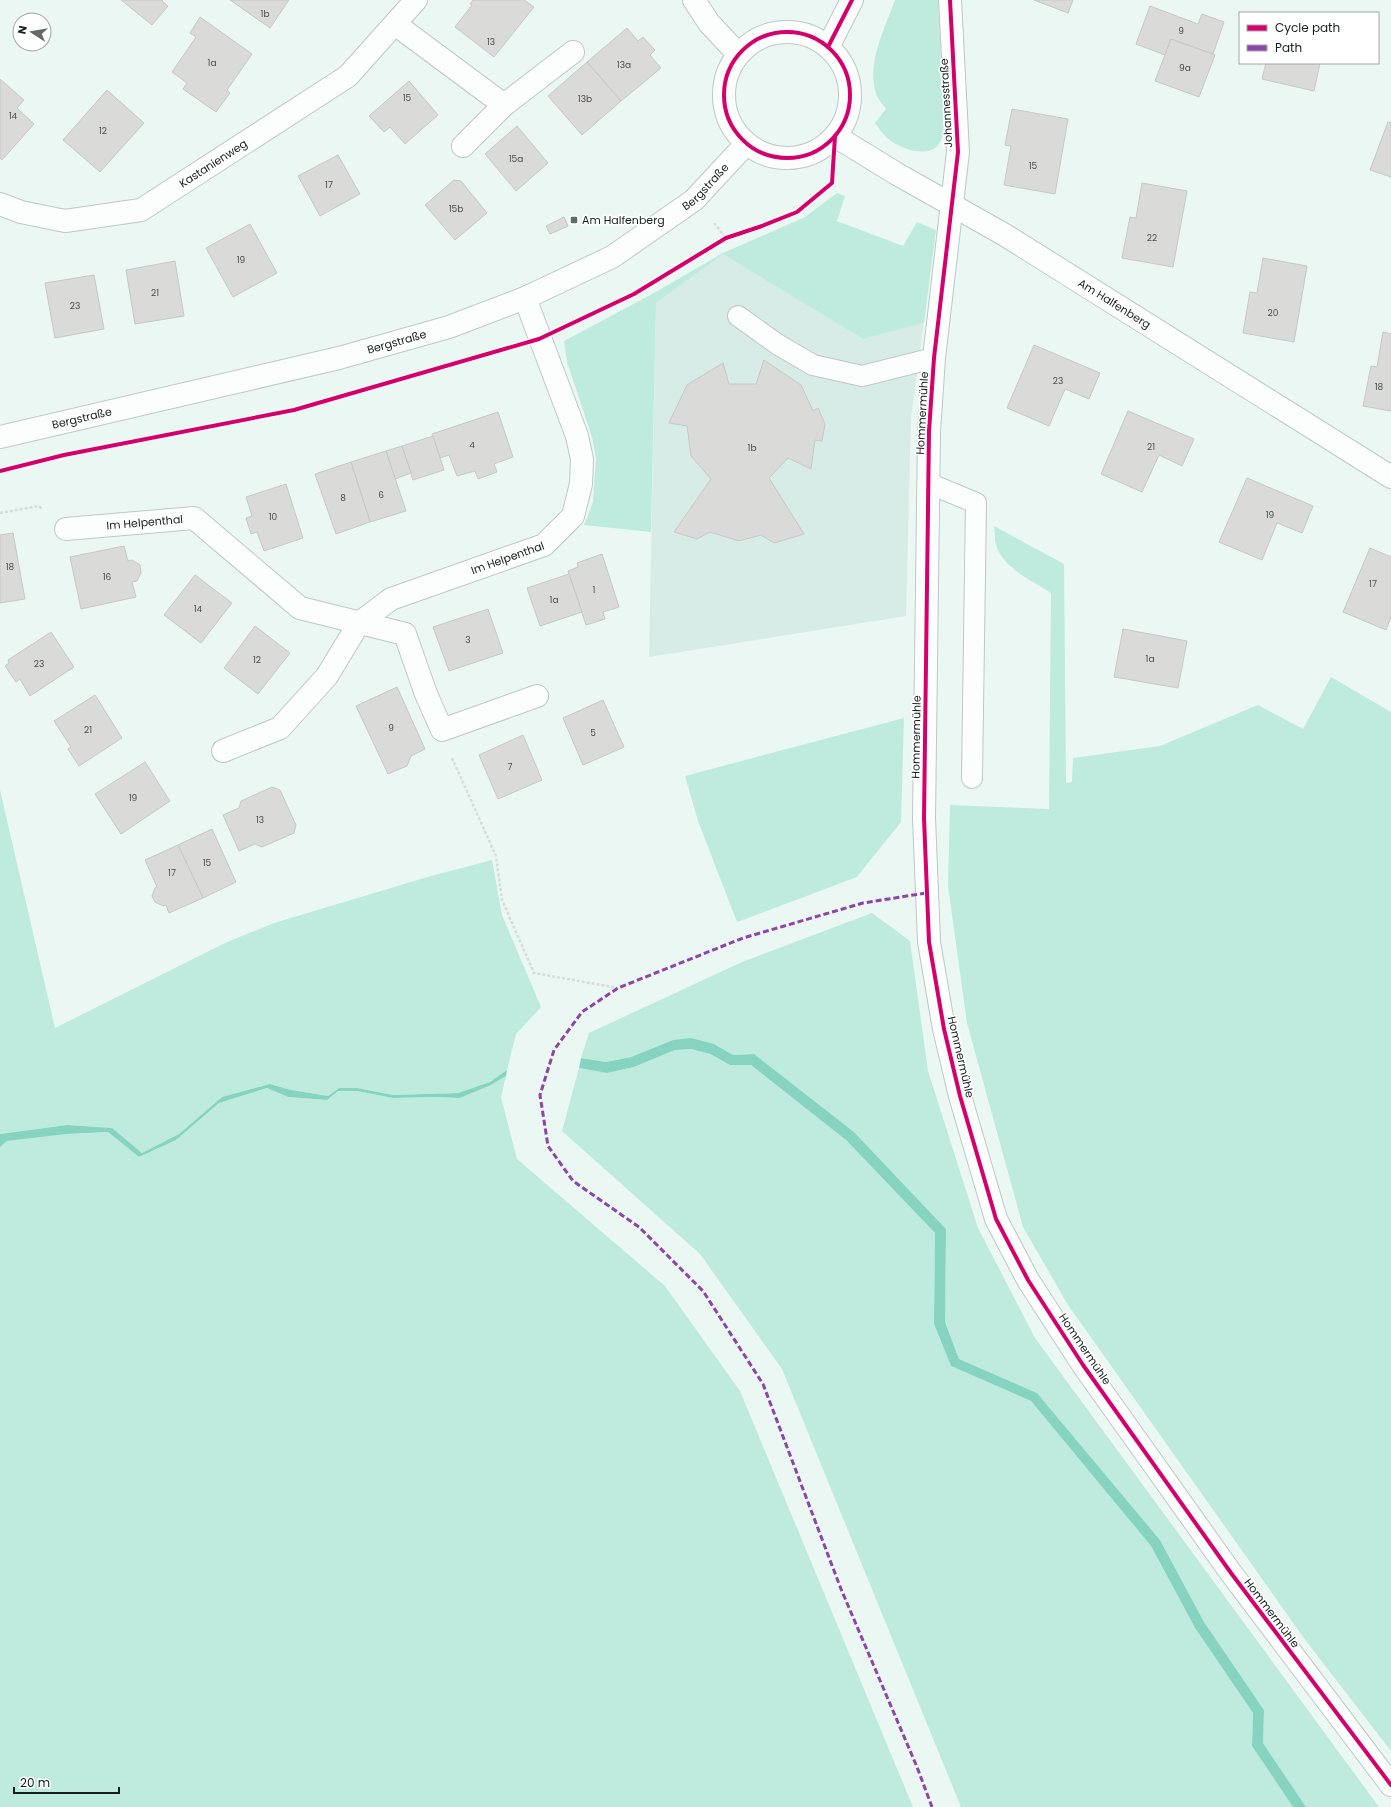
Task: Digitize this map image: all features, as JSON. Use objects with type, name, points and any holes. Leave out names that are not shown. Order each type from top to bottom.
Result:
[{"type":"street","name":"Kastanienweg","points":[[0,204],[21,212],[65,221],[141,210],[348,76],[416,0]]},
{"type":"street","points":[[694,0],[709,23],[738,54]]},
{"type":"street","points":[[828,47],[852,0]]},
{"type":"street","name":"Johannesstraße","points":[[950,0],[958,152],[952,205]]},
{"type":"street","points":[[395,24],[504,105]]},
{"type":"street","points":[[782,32],[794,32],[806,35],[828,47],[836,55],[843,66],[850,90],[847,114],[835,136],[826,145],[816,151],[792,158],[768,156],[746,144],[731,124],[726,113],[724,101],[727,76],[738,54],[758,39],[769,34],[782,32]]},
{"type":"street","points":[[463,146],[504,105],[573,52]]},
{"type":"street","name":"Am Halfenberg","points":[[835,136],[1005,235],[1391,477]]},
{"type":"street","name":"Bergstraße","points":[[0,436],[339,358],[449,327],[525,298],[612,257],[694,200],[746,144]]},
{"type":"street","name":"Hommermühle","points":[[952,205],[934,358],[929,431],[924,818],[929,942],[944,1029],[960,1096],[996,1219],[1028,1280],[1088,1371],[1231,1573],[1391,1785]]},
{"type":"street","name":"Im Helpenthal","points":[[223,751],[280,728],[327,676],[359,623],[391,599],[544,545],[572,516],[581,484],[582,459],[577,436],[525,298]]},
{"type":"street","name":"Im Helpenthal","points":[[66,530],[194,518],[300,608],[405,634],[426,694],[442,730]]},
{"type":"street","points":[[442,730],[537,696]]},
{"type":"lane","points":[[738,316],[777,344],[813,365],[862,376],[934,358]]},
{"type":"lane","points":[[928,483],[976,503],[972,778]]},
{"type":"path","points":[[0,513],[39,506],[66,530]]},
{"type":"path","points":[[442,730],[450,753],[496,856],[502,900],[534,973],[618,988]]},
{"type":"shaded area","points":[[895,0],[938,0],[944,119],[942,138],[938,145],[933,149],[926,151],[919,152],[897,145],[882,133],[875,123],[886,109],[877,96],[873,72],[878,47]]},
{"type":"shaded area","points":[[837,193],[845,196],[837,221],[903,246],[917,222],[936,230],[924,323],[863,339],[723,254],[656,303],[651,532],[584,525],[593,502],[596,458],[592,437],[567,362],[564,341],[654,293],[723,253],[805,217]]},
{"type":"shaded area","points":[[723,253],[863,339],[924,323],[911,418],[906,616],[649,657],[656,303]]},
{"type":"shaded area","points":[[994,526],[1064,564],[1066,783],[1072,782],[1073,758],[1160,746],[1258,705],[1303,729],[1331,677],[1391,712],[1391,1751],[1306,1641],[1068,1305],[1023,1227],[967,1023],[948,886],[950,805],[1049,809],[1051,593],[1017,572],[1003,558],[995,541]]},
{"type":"shaded area","points":[[904,718],[901,822],[857,877],[737,922],[698,821],[685,776]]},
{"type":"shaded area","points":[[0,790],[55,1028],[225,943],[274,923],[431,876],[492,860],[502,915],[541,1007],[516,1034],[507,1070],[490,1082],[458,1093],[393,1095],[357,1088],[339,1088],[328,1096],[291,1090],[270,1084],[222,1097],[179,1134],[142,1153],[111,1128],[67,1125],[0,1134]]},
{"type":"shaded area","points":[[872,913],[910,941],[928,1071],[978,1228],[1035,1338],[1379,1807],[1306,1807],[1263,1743],[1264,1710],[1204,1622],[1160,1540],[1037,1393],[959,1359],[945,1322],[946,1229],[854,1132],[754,1054],[733,1055],[714,1044],[673,1040],[631,1057],[606,1062],[581,1058],[589,1033],[742,962]]},
{"type":"shaded area","points":[[691,1038],[714,1044],[733,1055],[754,1054],[854,1132],[946,1229],[945,1322],[959,1359],[1037,1393],[1160,1540],[1204,1622],[1264,1710],[1263,1743],[1306,1807],[1293,1807],[1252,1746],[1253,1713],[1195,1628],[1151,1546],[1031,1401],[951,1366],[934,1324],[935,1233],[846,1140],[751,1065],[730,1065],[710,1054],[691,1049],[675,1050],[634,1067],[607,1073],[579,1068],[581,1058],[606,1062],[631,1057],[673,1040]]},
{"type":"shaded area","points":[[691,1049],[709,1054],[730,1065],[751,1065],[846,1140],[935,1233],[934,1324],[951,1366],[1031,1401],[1151,1546],[1195,1628],[1253,1713],[1252,1746],[1293,1807],[961,1807],[782,1369],[700,1254],[562,1131],[579,1068],[607,1073],[634,1067],[675,1050]]},
{"type":"shaded area","points":[[507,1070],[506,1076],[491,1085],[460,1098],[393,1098],[357,1091],[338,1091],[327,1100],[288,1097],[267,1088],[219,1103],[176,1140],[139,1157],[108,1132],[67,1134],[7,1141],[0,1147],[0,1134],[67,1125],[112,1128],[142,1153],[179,1134],[222,1097],[270,1084],[291,1090],[328,1096],[339,1088],[357,1088],[393,1095],[458,1093],[490,1082]]},
{"type":"shaded area","points":[[506,1076],[501,1097],[517,1159],[665,1286],[740,1391],[913,1807],[0,1807],[0,1147],[7,1141],[67,1134],[108,1132],[139,1157],[176,1140],[219,1103],[267,1088],[288,1097],[327,1100],[338,1091],[357,1091],[393,1098],[460,1098],[491,1085]]},
{"type":"building","points":[[121,0],[163,0],[162,1],[168,6],[152,25]]},
{"type":"building","points":[[230,0],[289,0],[270,28]]},
{"type":"building","points":[[473,0],[524,0],[534,7],[494,57],[455,27],[472,5],[470,4]]},
{"type":"building","points":[[1034,0],[1073,0],[1068,13]]},
{"type":"building","points":[[1150,6],[1198,24],[1202,14],[1224,22],[1213,54],[1171,39],[1165,55],[1136,44]]},
{"type":"building","points":[[200,17],[252,54],[227,90],[230,93],[216,112],[183,89],[187,83],[172,72],[196,37],[190,33]]},
{"type":"building","points":[[627,28],[638,41],[643,37],[655,50],[650,55],[661,68],[621,101],[587,62]]},
{"type":"building","points":[[1171,39],[1215,55],[1199,97],[1155,81]]},
{"type":"building","points":[[587,62],[621,101],[582,135],[548,96]]},
{"type":"building","points":[[1266,64],[1320,64],[1314,91],[1262,79]]},
{"type":"building","points":[[0,79],[24,100],[17,108],[34,124],[2,160],[0,158]]},
{"type":"building","points":[[409,81],[438,115],[405,144],[390,127],[384,132],[369,116]]},
{"type":"building","points":[[107,90],[144,123],[100,172],[63,140]]},
{"type":"building","points":[[1012,109],[1068,119],[1055,194],[1004,185],[1011,146],[1005,145]]},
{"type":"building","points":[[1388,122],[1391,123],[1391,177],[1370,170]]},
{"type":"building","points":[[517,126],[548,163],[516,191],[485,154]]},
{"type":"building","points":[[338,155],[360,194],[320,216],[298,176]]},
{"type":"building","points":[[454,180],[461,181],[487,213],[455,240],[425,205]]},
{"type":"building","points":[[1142,183],[1187,191],[1173,267],[1122,258],[1130,217],[1136,218]]},
{"type":"building","points":[[564,217],[568,226],[550,234],[546,226]]},
{"type":"building","points":[[250,224],[277,273],[233,297],[206,248]]},
{"type":"building","points":[[1263,258],[1307,266],[1294,342],[1243,333],[1250,292],[1257,293]]},
{"type":"building","points":[[175,261],[184,316],[135,324],[126,270]]},
{"type":"building","points":[[94,275],[104,329],[55,338],[45,283]]},
{"type":"building","points":[[1383,332],[1391,334],[1391,411],[1363,406],[1371,366],[1377,367]]},
{"type":"building","points":[[1034,345],[1100,373],[1089,399],[1065,389],[1049,426],[1007,408]]},
{"type":"building","points":[[764,360],[801,385],[813,411],[818,408],[825,424],[822,441],[815,440],[811,469],[788,458],[769,478],[804,534],[774,543],[761,535],[739,541],[710,532],[697,539],[674,532],[711,479],[691,456],[687,426],[669,423],[687,385],[723,363],[729,384],[756,384]]},
{"type":"building","points":[[1128,411],[1194,439],[1182,466],[1159,455],[1142,492],[1101,474]]},
{"type":"building","points":[[498,412],[513,457],[494,464],[497,472],[478,479],[475,471],[457,476],[449,455],[440,458],[432,434]]},
{"type":"building","points":[[433,436],[444,470],[413,480],[402,446]]},
{"type":"building","points":[[402,446],[411,473],[395,479],[386,451]]},
{"type":"building","points":[[386,451],[406,511],[370,522],[351,462]]},
{"type":"building","points":[[351,462],[370,522],[336,534],[315,474]]},
{"type":"building","points":[[1247,478],[1313,506],[1302,533],[1277,523],[1262,560],[1219,542]]},
{"type":"building","points":[[286,484],[303,538],[264,551],[257,532],[251,534],[246,518],[252,516],[246,497]]},
{"type":"building","points":[[13,533],[25,599],[0,603],[0,535]]},
{"type":"building","points":[[124,546],[128,561],[132,560],[140,565],[141,573],[137,581],[132,582],[136,597],[81,609],[70,557]]},
{"type":"building","points":[[1370,548],[1391,557],[1391,617],[1386,630],[1343,612]]},
{"type":"building","points":[[602,554],[619,607],[603,612],[605,619],[586,625],[568,571],[578,567],[577,563]]},
{"type":"building","points":[[569,574],[582,612],[540,626],[527,588]]},
{"type":"building","points":[[195,575],[232,603],[201,643],[164,615]]},
{"type":"building","points":[[488,609],[503,653],[449,671],[433,627]]},
{"type":"building","points":[[255,626],[290,653],[258,694],[224,668]]},
{"type":"building","points":[[1123,629],[1187,641],[1178,688],[1114,677]]},
{"type":"building","points":[[51,632],[74,667],[30,696],[20,679],[16,682],[5,666],[9,663],[8,660]]},
{"type":"building","points":[[397,687],[425,749],[411,756],[407,766],[388,774],[356,706]]},
{"type":"building","points":[[95,695],[122,738],[79,766],[68,749],[71,747],[54,721]]},
{"type":"building","points":[[603,700],[624,747],[583,765],[563,718]]},
{"type":"building","points":[[523,735],[542,780],[498,799],[479,755]]},
{"type":"building","points":[[145,762],[170,801],[121,834],[95,794]]},
{"type":"building","points":[[272,787],[280,790],[296,825],[294,833],[262,847],[255,844],[239,851],[223,815],[239,808],[241,801]]},
{"type":"building","points":[[212,829],[236,882],[203,898],[178,845]]},
{"type":"building","points":[[178,845],[203,898],[169,913],[166,905],[163,906],[155,902],[152,896],[155,888],[157,887],[145,860]]},
{"type":"marked path","points":[[926,893],[863,903],[743,938],[618,988],[582,1012],[554,1050],[540,1095],[548,1146],[573,1181],[639,1227],[703,1291],[763,1384],[841,1589],[917,1767],[932,1807]]},
{"type":"cycle path","points":[[828,47],[852,0]]},
{"type":"cycle path","points":[[950,0],[958,152],[934,358],[929,431],[924,818],[929,942],[944,1029],[960,1096],[996,1219],[1028,1280],[1083,1365],[1231,1573],[1391,1785]]},
{"type":"cycle path","points":[[793,32],[817,39],[832,50],[843,65],[849,83],[850,95],[849,107],[843,125],[832,140],[817,151],[799,157],[781,158],[757,151],[742,140],[731,125],[725,107],[724,89],[731,65],[742,50],[757,39],[775,33],[793,32]]},
{"type":"cycle path","points":[[0,471],[64,455],[294,410],[539,339],[634,294],[726,238],[797,212],[832,183],[835,136]]},
{"type":"place","name":"Am Halfenberg","points":[[574,220]]}]
